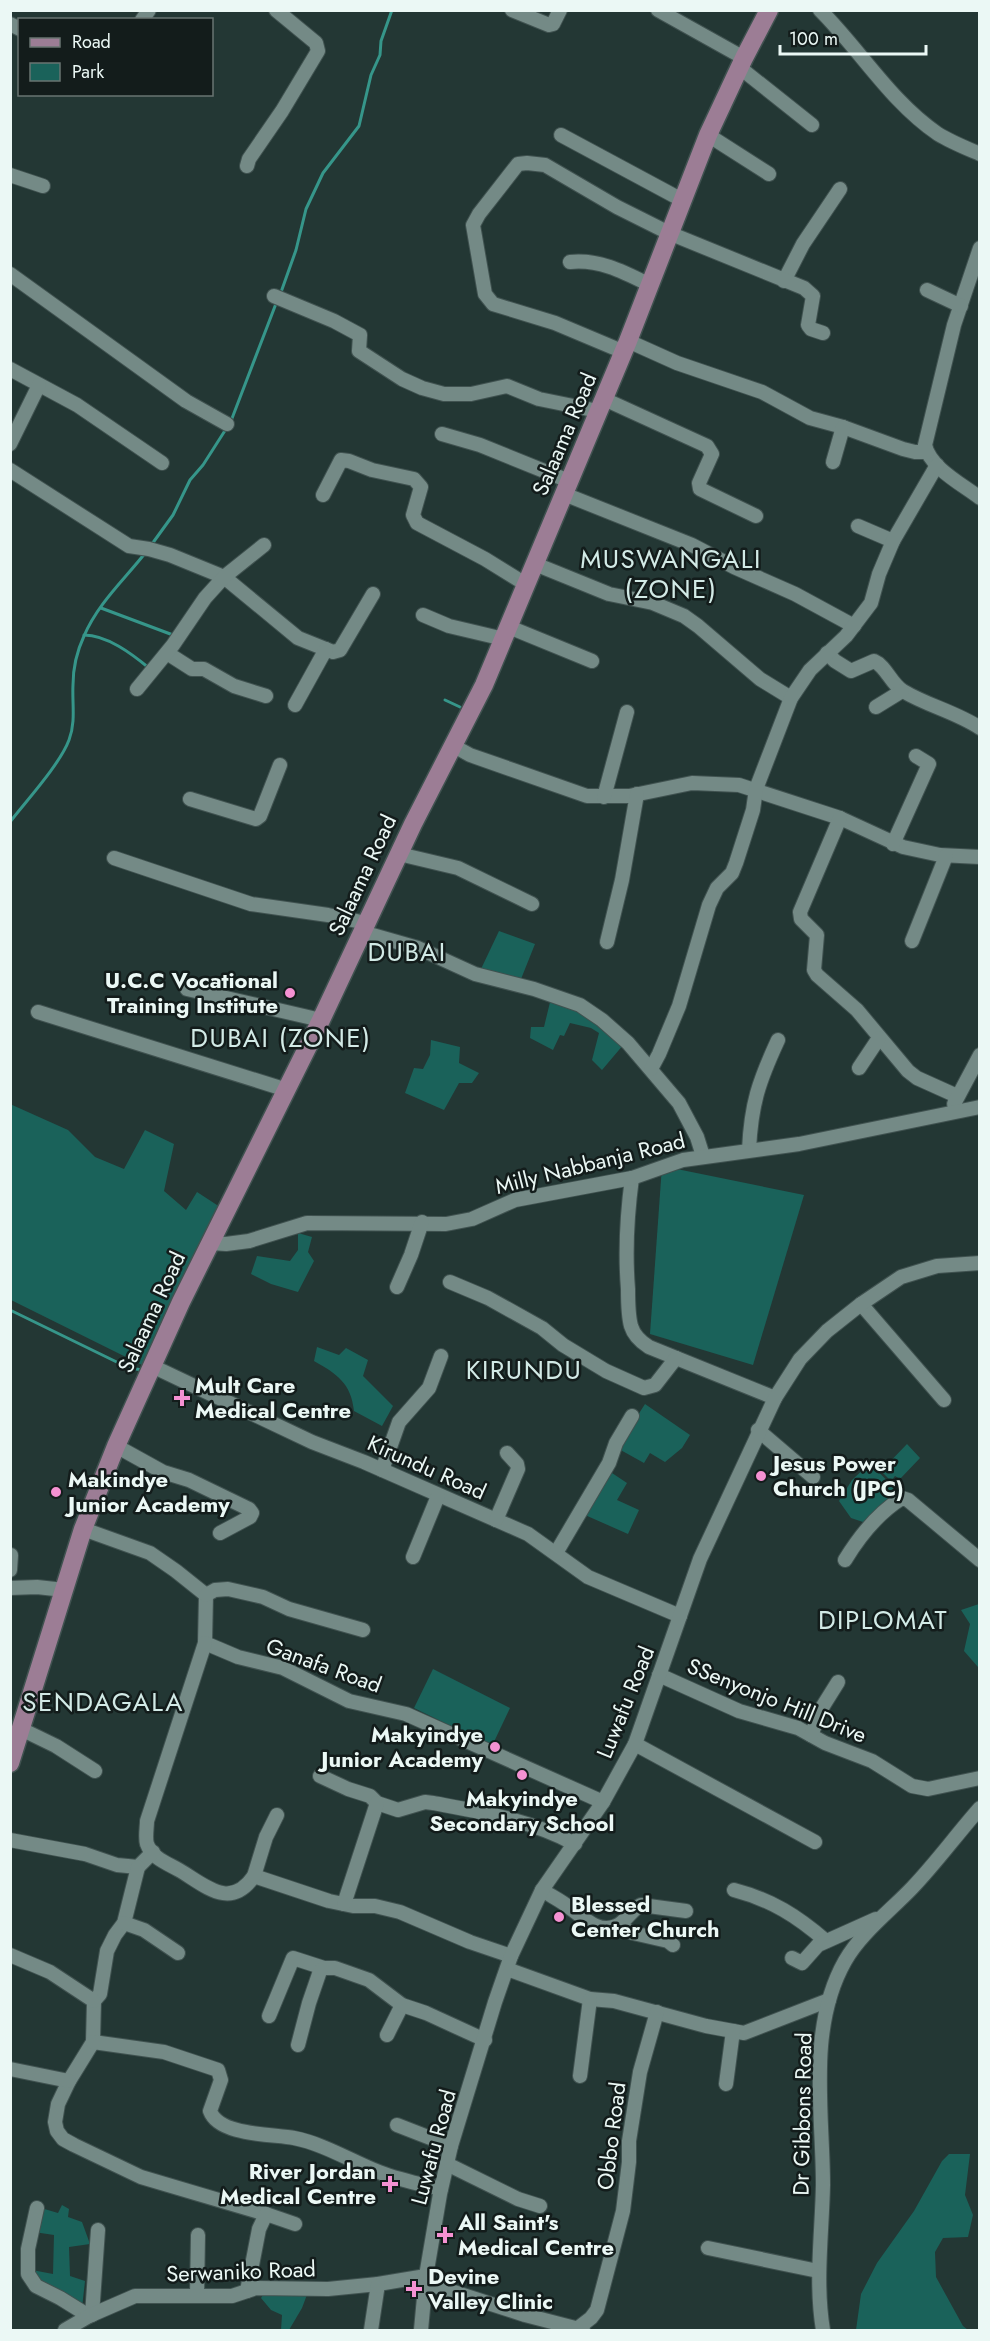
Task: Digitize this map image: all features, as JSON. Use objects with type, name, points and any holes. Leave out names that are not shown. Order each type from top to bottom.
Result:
[{"type":"main road","name":"Salaama Road","points":[[10,1763],[82,1529],[116,1446],[152,1366],[321,1020],[399,854],[484,685],[626,347],[708,135],[741,63],[769,10]]},
{"type":"street","points":[[247,166],[249,159],[282,111],[318,51],[316,43],[276,10]]},
{"type":"street","points":[[512,10],[549,26],[553,24],[560,10]]},
{"type":"street","points":[[658,10],[741,63],[812,125]]},
{"type":"street","points":[[820,10],[846,37],[892,94],[936,132],[980,154]]},
{"type":"street","points":[[561,135],[682,200]]},
{"type":"street","points":[[708,135],[769,174]]},
{"type":"street","points":[[823,333],[811,329],[808,325],[812,295],[804,288],[669,233],[617,207],[545,165],[518,164],[473,225],[485,294],[493,304],[762,392],[810,418],[843,427],[903,449],[927,452]]},
{"type":"street","points":[[10,175],[43,186]]},
{"type":"street","points":[[784,281],[803,244],[840,189]]},
{"type":"street","points":[[979,254],[961,306],[925,437],[927,452],[938,465],[980,498]]},
{"type":"street","points":[[570,262],[590,261],[607,265],[650,285]]},
{"type":"street","points":[[10,274],[177,395],[227,424]]},
{"type":"street","points":[[927,290],[961,306]]},
{"type":"street","points":[[274,296],[334,321],[360,335],[359,351],[402,379],[422,388],[444,394],[471,394],[507,386],[538,399],[601,405],[707,446],[712,454],[699,483],[700,489],[756,516]]},
{"type":"street","points":[[10,369],[77,405],[162,463]]},
{"type":"street","points":[[10,444],[39,385]]},
{"type":"street","points":[[833,462],[843,427]]},
{"type":"street","points":[[442,434],[480,445],[566,488],[802,598],[854,626]]},
{"type":"street","points":[[323,495],[341,460],[372,470],[414,479],[421,487],[413,515],[417,523],[485,558],[527,585]]},
{"type":"street","points":[[651,1069],[679,1006],[709,905],[717,888],[732,873],[736,863],[753,810],[756,789],[791,698],[810,670],[854,626],[874,597],[879,574],[893,541],[938,465]]},
{"type":"street","points":[[10,470],[67,504],[129,546],[170,555],[224,577],[298,638],[326,649],[335,652],[340,650],[373,594]]},
{"type":"street","points":[[858,526],[893,541]]},
{"type":"street","points":[[137,689],[167,653],[196,609],[224,577],[264,545]]},
{"type":"street","points":[[535,564],[609,594],[653,603],[684,616],[760,679],[791,698]]},
{"type":"street","points":[[423,615],[449,626],[506,633],[592,661]]},
{"type":"street","points":[[295,705],[326,649]]},
{"type":"street","points":[[827,652],[835,662],[851,671],[874,661],[879,663],[890,679],[902,690],[980,728]]},
{"type":"street","points":[[167,653],[192,669],[204,669],[234,686],[267,696]]},
{"type":"street","points":[[876,707],[902,690]]},
{"type":"street","points":[[604,797],[627,712]]},
{"type":"street","points":[[452,745],[470,755],[587,796],[637,794],[692,783],[727,783],[756,789],[840,818],[893,844],[946,856],[980,857]]},
{"type":"street","points":[[893,844],[929,764],[916,756]]},
{"type":"street","points":[[190,799],[256,819],[260,816],[280,765]]},
{"type":"street","points":[[607,942],[622,880],[637,794]]},
{"type":"street","points":[[840,818],[800,912],[801,919],[818,935],[814,964],[817,975],[857,1010],[908,1071],[917,1078],[957,1096]]},
{"type":"street","points":[[399,854],[459,868],[532,904]]},
{"type":"street","points":[[912,941],[946,856]]},
{"type":"street","points":[[114,858],[251,904],[328,915],[427,952],[475,974],[534,989],[580,1005],[602,1020],[628,1043],[651,1069],[685,1113],[697,1137],[703,1156]]},
{"type":"street","points":[[187,989],[321,1020]]},
{"type":"street","points":[[38,1012],[287,1090]]},
{"type":"street","points":[[860,1068],[879,1038]]},
{"type":"street","points":[[749,1150],[755,1096],[778,1040]]},
{"type":"street","points":[[952,1112],[957,1096],[980,1055]]},
{"type":"street","name":"Milly Nabbanja Road","points":[[211,1243],[237,1243],[307,1223],[422,1222],[446,1224],[462,1221],[515,1200],[632,1178],[683,1160],[799,1144],[980,1107]]},
{"type":"street","points":[[632,1178],[626,1239],[628,1300],[635,1335],[644,1343],[676,1358],[775,1398]]},
{"type":"street","points":[[397,1287],[422,1222]]},
{"type":"street","name":"Luwafu Road","points":[[421,2331],[426,2280],[441,2189],[495,2002],[509,1962],[542,1890],[603,1802],[634,1744],[704,1549],[758,1430],[775,1398],[808,1350],[827,1331],[861,1304],[901,1277],[937,1266],[980,1263]]},
{"type":"street","points":[[450,1282],[507,1308],[542,1328],[563,1345],[606,1371],[644,1388],[655,1385],[676,1358]]},
{"type":"street","points":[[861,1304],[944,1400]]},
{"type":"street","points":[[382,1470],[399,1422],[429,1388],[441,1356]]},
{"type":"street","name":"Kirundu Road","points":[[152,1366],[312,1442],[528,1534],[588,1577],[680,1616]]},
{"type":"street","points":[[556,1553],[609,1463],[616,1443],[632,1416]]},
{"type":"street","points":[[758,1430],[813,1477]]},
{"type":"street","points":[[116,1446],[163,1472],[189,1480],[249,1509],[252,1513],[250,1517],[220,1533]]},
{"type":"street","points":[[496,1520],[518,1469],[517,1464],[507,1453]]},
{"type":"street","points":[[413,1557],[438,1496]]},
{"type":"street","points":[[845,1560],[873,1524],[902,1498],[908,1500],[980,1560]]},
{"type":"street","points":[[82,1529],[150,1553],[176,1570],[206,1595]]},
{"type":"street","points":[[10,1570],[11,1555]]},
{"type":"street","points":[[10,1588],[37,1587],[64,1590]]},
{"type":"street","points":[[206,1595],[215,1590],[228,1589],[263,1597],[289,1609],[363,1630]]},
{"type":"street","points":[[206,1595],[205,1643],[147,1821],[147,1844],[158,1859],[180,1870],[200,1885],[224,1894],[234,1893],[242,1889],[254,1876],[266,1837],[277,1815]]},
{"type":"street","name":"Ganafa Road","points":[[205,1643],[238,1657],[283,1668],[349,1701],[406,1714],[603,1802]]},
{"type":"street","name":"SSenyonjo Hill Drive","points":[[659,1675],[739,1711],[798,1728],[825,1743],[872,1761],[912,1786],[928,1789],[980,1778]]},
{"type":"street","points":[[811,1735],[823,1706],[838,1682]]},
{"type":"street","points":[[21,1730],[56,1746],[95,1771]]},
{"type":"street","points":[[634,1744],[815,1842]]},
{"type":"street","points":[[320,1776],[370,1796],[377,1803],[398,1810],[424,1802],[433,1803],[493,1815],[548,1831],[575,1844]]},
{"type":"street","points":[[344,1904],[377,1803]]},
{"type":"street","name":"Dr Gibbons Road","points":[[823,2331],[818,2271],[823,2187],[821,2057],[829,2000],[846,1959],[914,1886],[980,1808]]},
{"type":"street","points":[[10,1840],[85,1854],[117,1865],[138,1867]]},
{"type":"street","points":[[153,1852],[138,1867],[124,1923],[107,1951],[100,1994],[94,2001],[93,2042],[69,2081],[56,2113],[57,2131],[63,2139],[141,2177],[295,2224]]},
{"type":"street","points":[[254,1876],[344,1904],[375,1906],[400,1912],[470,1942],[590,1999],[614,2001],[733,2031],[744,2033],[829,2000]]},
{"type":"street","points":[[542,1890],[570,1908],[589,1924],[610,1928],[617,1926],[641,1905],[686,1911]]},
{"type":"street","points":[[734,1890],[761,1897],[806,1924],[826,1941]]},
{"type":"street","points":[[792,1958],[802,1963],[818,1945],[884,1916]]},
{"type":"street","points":[[124,1923],[144,1930],[178,1953]]},
{"type":"street","points":[[617,1926],[633,1933],[668,1941],[673,1945]]},
{"type":"street","points":[[10,1954],[50,1971],[94,2001]]},
{"type":"street","points":[[269,2016],[293,1958],[324,1968],[335,1968],[369,1980],[402,2005],[426,2013],[485,2040]]},
{"type":"street","points":[[297,2045],[320,1971],[324,1968]]},
{"type":"street","points":[[580,2076],[590,1999]]},
{"type":"street","points":[[387,2036],[402,2005]]},
{"type":"street","name":"Obbo Road","points":[[581,2329],[597,2310],[622,2211],[629,2162],[629,2141],[640,2072],[657,2012]]},
{"type":"street","points":[[726,2084],[733,2031]]},
{"type":"street","points":[[93,2042],[164,2052],[218,2070],[221,2080],[210,2111],[211,2115],[230,2129],[314,2143],[391,2177],[441,2189]]},
{"type":"street","points":[[10,2069],[69,2081]]},
{"type":"street","points":[[397,2125],[452,2146]]},
{"type":"street","points":[[447,2164],[518,2199],[540,2206]]},
{"type":"street","points":[[37,2208],[28,2249],[28,2274],[36,2286],[91,2316],[98,2230]]},
{"type":"street","points":[[247,2291],[259,2229],[266,2214]]},
{"type":"street","points":[[197,2295],[198,2235]]},
{"type":"street","points":[[708,2248],[818,2271]]},
{"type":"street","points":[[426,2280],[525,2315],[581,2329]]},
{"type":"street","name":"Serwaniko Road","points":[[65,2331],[135,2296],[232,2296],[256,2288],[328,2289],[426,2280]]},
{"type":"street","points":[[371,2331],[378,2284]]},
{"type":"green space","points":[[499,931],[535,944],[521,979],[481,969]]},
{"type":"green space","points":[[551,998],[580,1008],[624,1044],[602,1070],[592,1060],[599,1033],[591,1028],[570,1023],[564,1036],[560,1035],[553,1050],[530,1038],[531,1027],[544,1027]]},
{"type":"green space","points":[[431,1040],[460,1047],[459,1063],[479,1073],[472,1083],[459,1083],[444,1110],[405,1093],[414,1068],[423,1069],[430,1055]]},
{"type":"green space","points":[[10,1104],[68,1130],[95,1157],[124,1169],[145,1130],[174,1144],[164,1191],[186,1210],[197,1192],[220,1207],[142,1365],[11,1300]]},
{"type":"green space","points":[[662,1166],[804,1195],[753,1365],[650,1334]]},
{"type":"green space","points":[[298,1233],[312,1237],[308,1252],[314,1261],[298,1292],[271,1284],[251,1274],[257,1256],[290,1261],[298,1250]]},
{"type":"green space","points":[[317,1347],[339,1355],[346,1348],[368,1360],[363,1376],[393,1406],[382,1426],[354,1411],[350,1393],[342,1380],[314,1361]]},
{"type":"green space","points":[[645,1404],[690,1435],[682,1448],[665,1462],[650,1453],[644,1463],[617,1448]]},
{"type":"green space","points":[[907,1444],[920,1458],[900,1479],[895,1476],[891,1481],[881,1471]]},
{"type":"green space","points":[[870,1463],[894,1488],[890,1493],[895,1499],[869,1524],[851,1518],[839,1501],[852,1480]]},
{"type":"green space","points":[[609,1471],[627,1483],[617,1500],[639,1510],[628,1534],[585,1515],[598,1492],[605,1485],[603,1481]]},
{"type":"green space","points":[[979,1604],[980,1666],[978,1667],[964,1651],[970,1624],[961,1610]]},
{"type":"green space","points":[[433,1669],[510,1708],[492,1746],[414,1708]]},
{"type":"green space","points":[[949,2154],[970,2154],[965,2195],[973,2215],[968,2237],[943,2238],[935,2252],[936,2277],[963,2326],[968,2330],[856,2330],[861,2294],[877,2263],[914,2211],[942,2161]]},
{"type":"green space","points":[[62,2205],[69,2209],[68,2217],[82,2222],[90,2244],[69,2247],[70,2276],[85,2281],[82,2308],[36,2285],[32,2270],[53,2274],[54,2235],[34,2232],[41,2208],[58,2213]]},
{"type":"green space","points":[[265,2292],[308,2292],[289,2330],[281,2330],[282,2315],[271,2310],[261,2298]]},
{"type":"waterway","points":[[280,295],[296,250],[306,209],[323,173],[359,126],[371,75],[380,55],[381,41],[392,10]]},
{"type":"waterway","points":[[231,421],[277,301]]},
{"type":"waterway","points":[[152,544],[173,515],[190,480],[203,465],[226,429]]},
{"type":"waterway","points":[[10,822],[65,750],[73,719],[75,667],[79,648],[90,624],[104,602],[146,552]]},
{"type":"waterway","points":[[101,608],[173,635]]},
{"type":"waterway","points":[[84,635],[110,642],[127,651],[149,668]]},
{"type":"waterway","points":[[445,700],[460,707]]},
{"type":"waterway","points":[[10,1310],[129,1368],[143,1370]]},
{"type":"place","name":"U.C.C Vocational Training Institute","points":[[290,993]]},
{"type":"place","name":"Mult Care Medical Centre","points":[[182,1398]]},
{"type":"place","name":"Jesus Power Church (JPC)","points":[[761,1476]]},
{"type":"place","name":"Makindye Junior Academy","points":[[56,1492]]},
{"type":"place","name":"Makyindye Junior Academy","points":[[495,1747]]},
{"type":"place","name":"Makyindye Secondary School","points":[[522,1775]]},
{"type":"place","name":"Blessed Center Church","points":[[559,1917]]},
{"type":"place","name":"River Jordan Medical Centre","points":[[390,2184]]},
{"type":"place","name":"All Saint's Medical Centre","points":[[445,2235]]},
{"type":"place","name":"Devine Valley Clinic","points":[[414,2289]]},
{"type":"district","name":"MUSWANGALI (ZONE)","points":[[671,574]]},
{"type":"district","name":"DUBAI","points":[[407,952]]},
{"type":"district","name":"DUBAI (ZONE)","points":[[281,1038]]},
{"type":"district","name":"KIRUNDU","points":[[524,1370]]},
{"type":"district","name":"DIPLOMAT","points":[[883,1620]]},
{"type":"district","name":"SENDAGALA","points":[[103,1702]]}]
